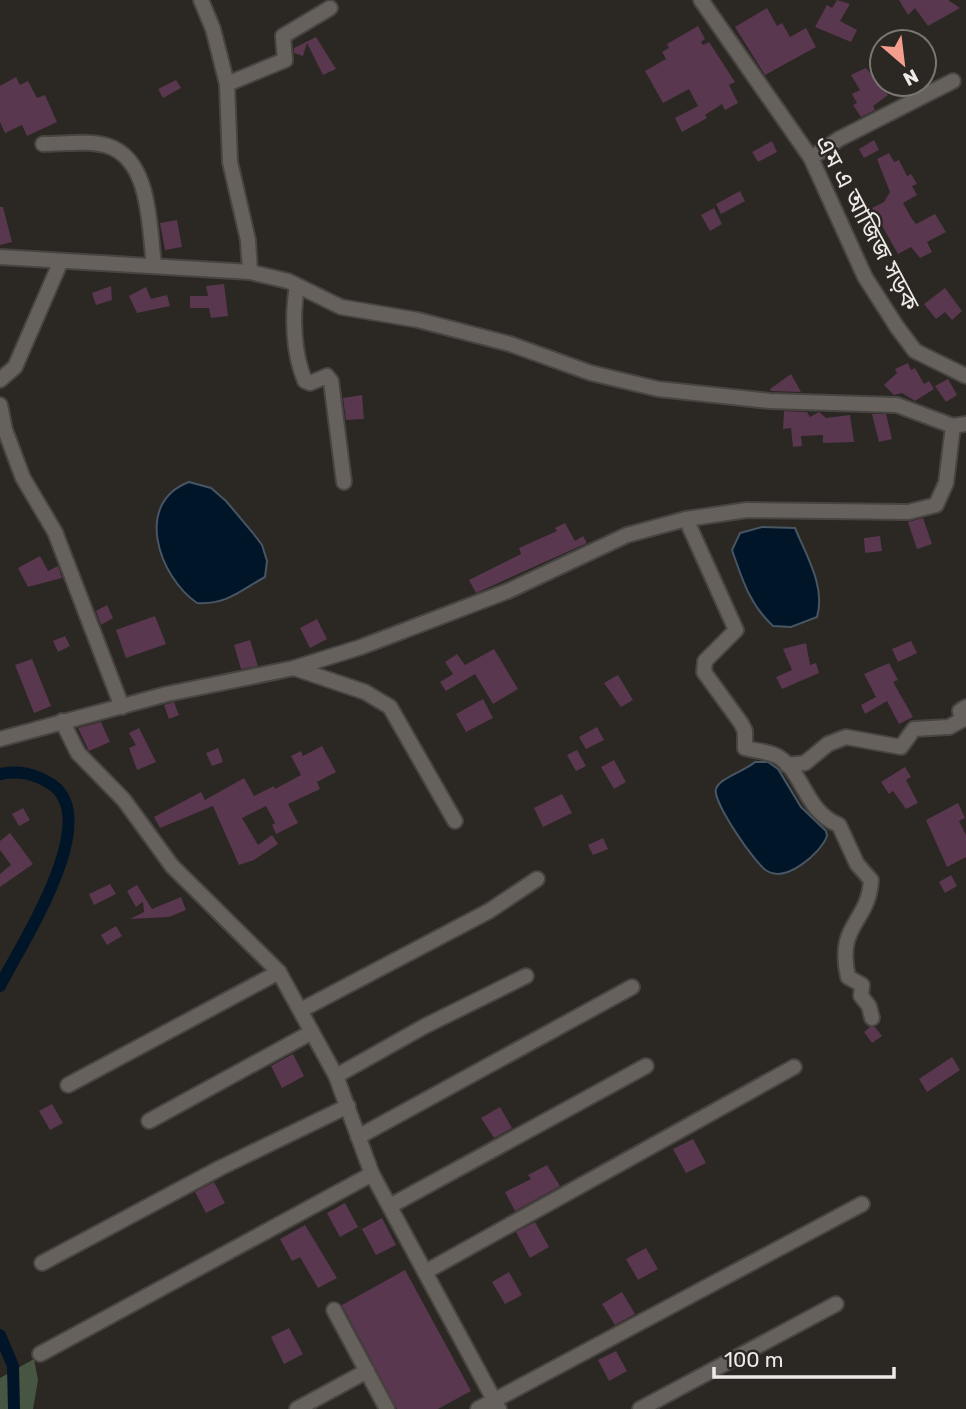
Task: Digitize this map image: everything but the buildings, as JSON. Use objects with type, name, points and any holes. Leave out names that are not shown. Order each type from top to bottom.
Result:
[{"type":"street","points":[[201,0],[213,29],[227,84],[230,162],[248,240],[250,272]]},
{"type":"street","name":"এম এ আজিজ সড়ক","points":[[701,0],[811,158],[865,277],[897,327],[915,351],[966,376]]},
{"type":"street","points":[[227,84],[285,60],[283,36],[330,8]]},
{"type":"street","points":[[811,158],[839,139],[953,82]]},
{"type":"street","points":[[43,144],[107,146],[129,157],[137,172],[146,205],[155,265]]},
{"type":"street","points":[[0,257],[250,272],[297,286],[341,307],[418,320],[497,341],[591,373],[658,389],[770,401],[897,405],[959,425],[946,482],[936,505],[908,512],[747,510],[686,519],[627,535],[508,591],[361,647],[294,668],[167,694],[0,739]]},
{"type":"street","points":[[0,380],[15,367],[61,261]]},
{"type":"street","points":[[297,286],[293,310],[300,370],[305,381],[310,383],[327,376],[331,381],[344,482]]},
{"type":"street","points":[[0,405],[5,430],[23,478],[55,532],[122,707]]},
{"type":"street","points":[[686,519],[736,630],[705,661],[704,672],[741,723],[745,731],[745,748],[780,757],[811,805],[827,821],[839,825],[857,864],[871,880],[870,897],[849,930],[843,955],[848,977],[862,985],[861,996],[869,1006],[872,1018]]},
{"type":"street","points":[[294,668],[365,692],[390,707],[455,821]]},
{"type":"street","points":[[787,765],[805,763],[828,744],[846,737],[901,747],[914,729],[949,727],[962,720],[960,711],[966,707]]},
{"type":"street","points":[[62,721],[78,753],[124,800],[172,866],[279,972],[336,1076],[372,1174],[496,1405]]},
{"type":"street","points":[[301,1010],[489,911],[537,879]]},
{"type":"street","points":[[68,1085],[279,972]]},
{"type":"street","points":[[336,1076],[425,1026],[526,976]]},
{"type":"street","points":[[358,1137],[632,987]]},
{"type":"street","points":[[149,1121],[312,1032]]},
{"type":"street","points":[[390,1206],[646,1066]]},
{"type":"street","points":[[425,1272],[793,1068]]},
{"type":"street","points":[[42,1263],[220,1168],[348,1106]]},
{"type":"street","points":[[40,1354],[372,1174]]},
{"type":"street","points":[[478,1409],[496,1405],[862,1204]]},
{"type":"street","points":[[640,1409],[836,1304]]},
{"type":"street","points":[[334,1310],[387,1409]]},
{"type":"street","points":[[297,1409],[366,1371]]},
{"type":"green space","points":[[34,1359],[38,1380],[33,1409],[0,1409],[0,1378]]},
{"type":"water","points":[[189,482],[211,488],[226,501],[262,545],[267,561],[265,577],[217,602],[197,603],[183,591],[163,559],[158,541],[157,523],[161,506],[172,492]]},
{"type":"water","points":[[762,527],[795,528],[817,583],[817,617],[791,627],[773,626],[758,609],[743,581],[732,550],[740,533]]},
{"type":"water","points":[[755,762],[768,762],[778,769],[801,807],[826,831],[827,836],[823,843],[810,858],[784,873],[767,871],[753,857],[717,796],[716,789],[722,781]]},
{"type":"waterway","points":[[0,774],[27,774],[51,784],[65,801],[68,825],[64,853],[53,884],[0,986]]},
{"type":"waterway","points":[[0,1335],[13,1366],[14,1409]]}]
